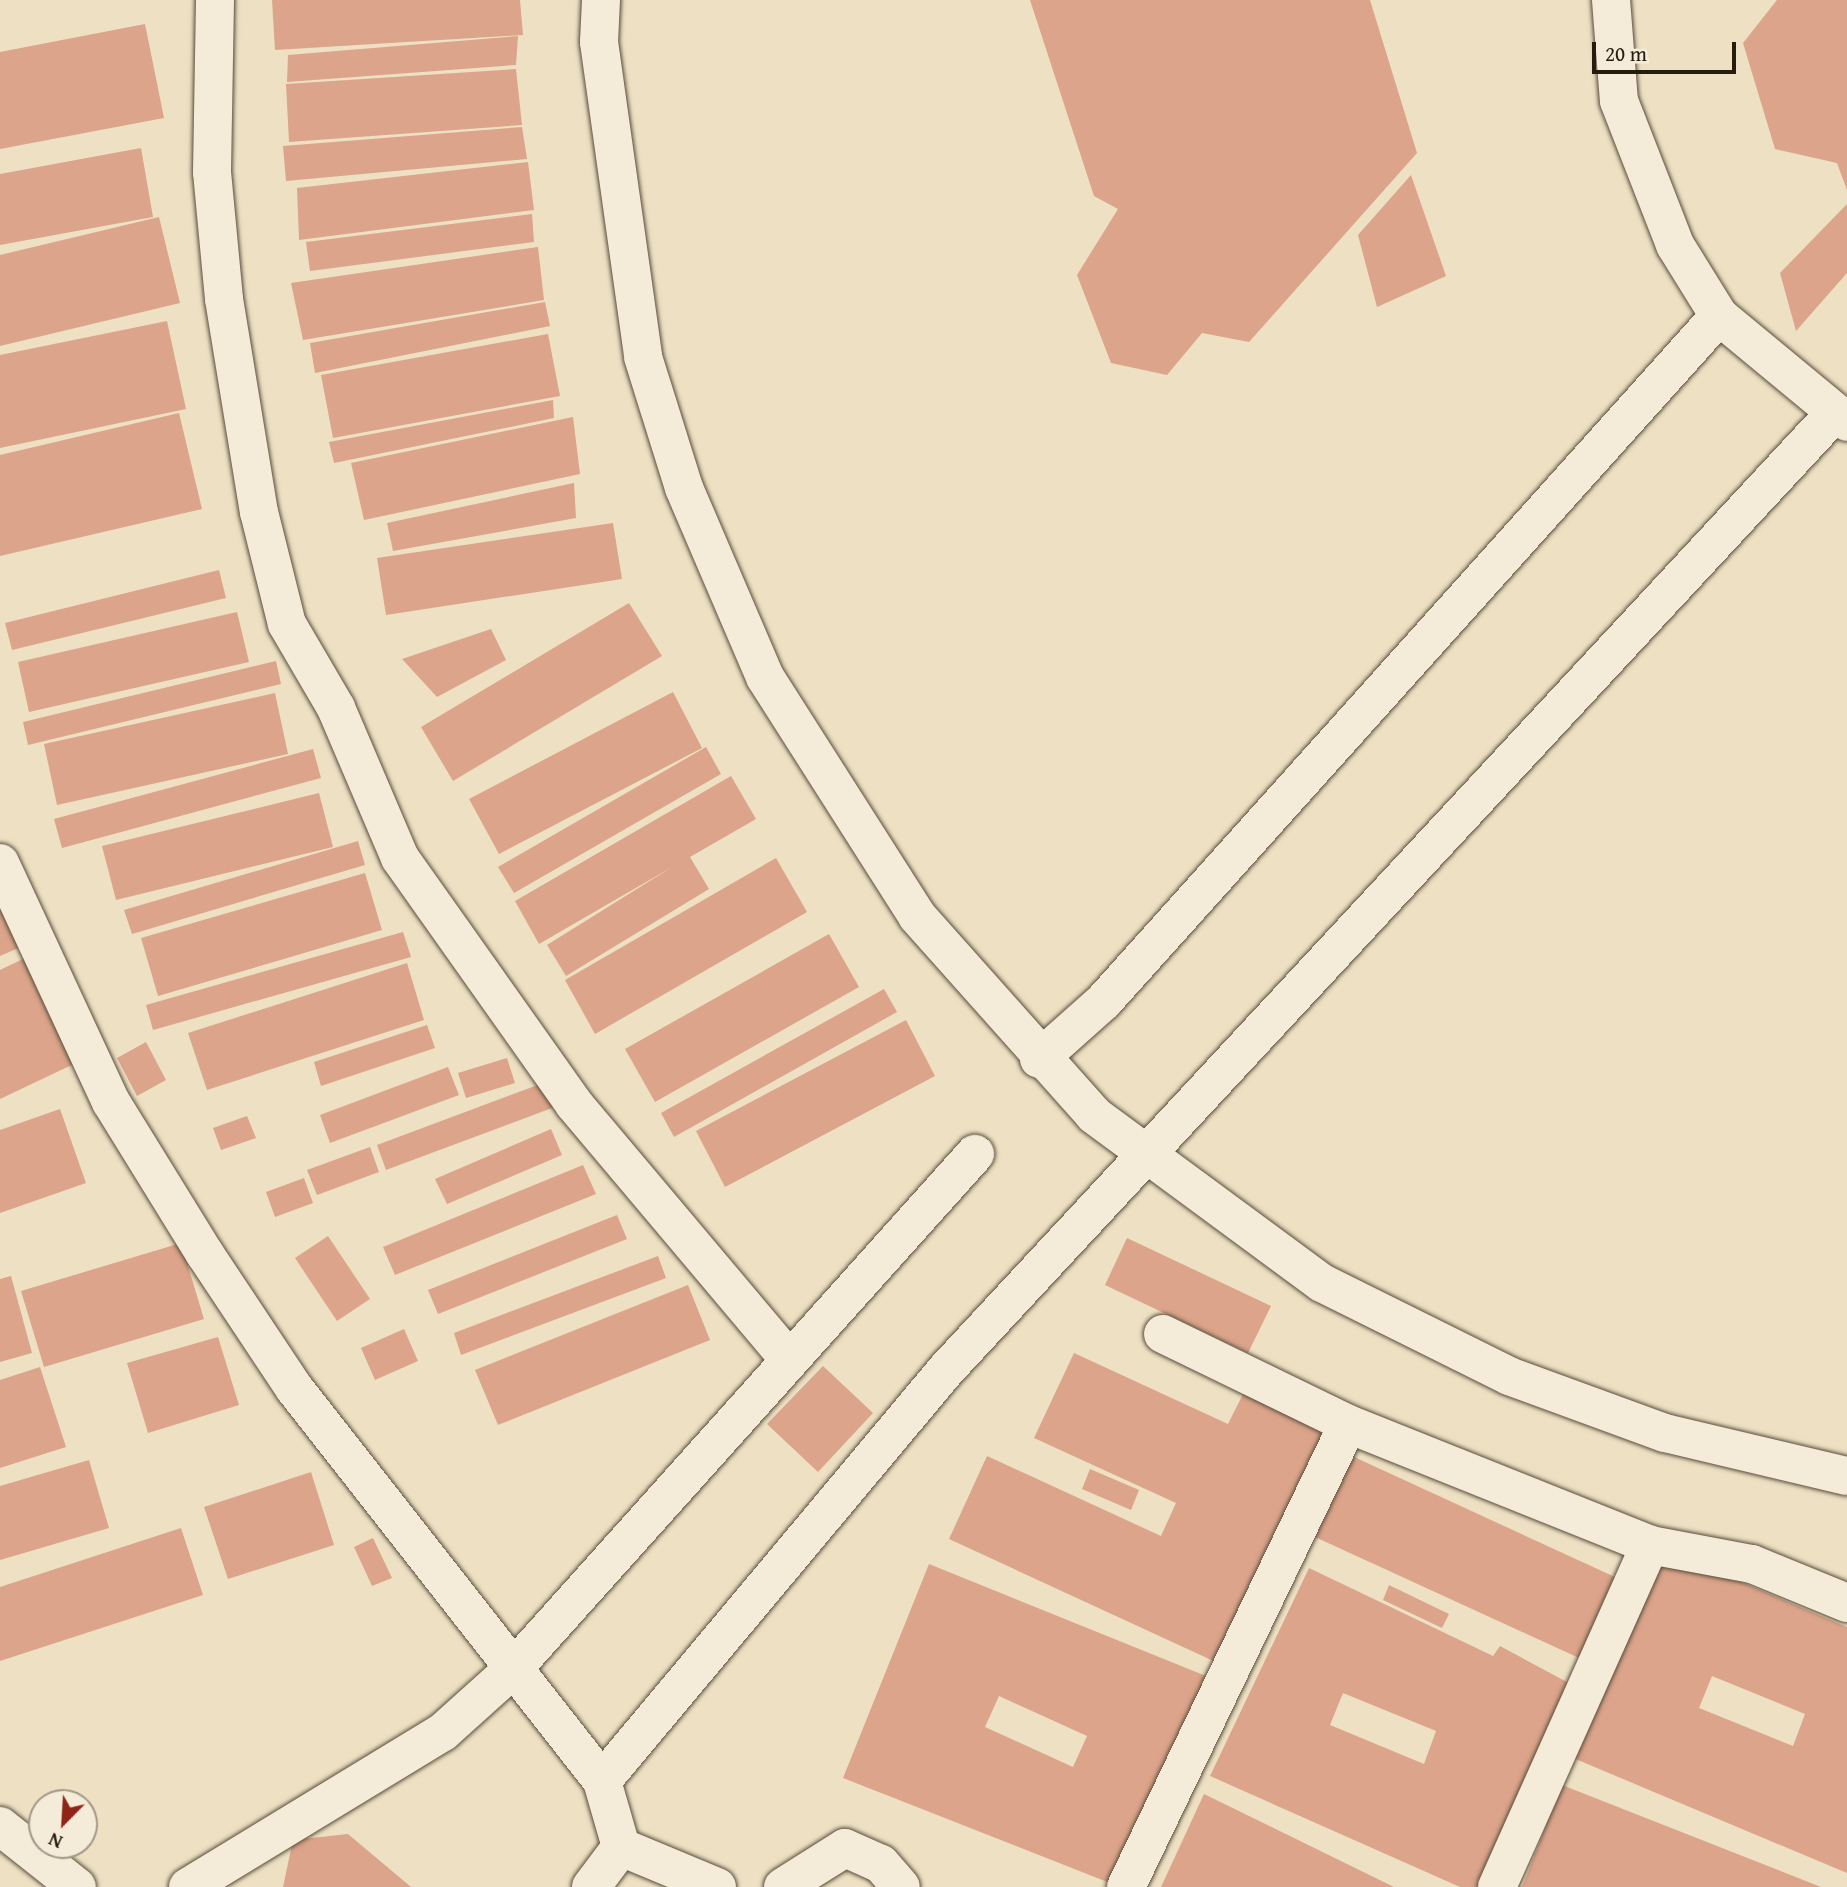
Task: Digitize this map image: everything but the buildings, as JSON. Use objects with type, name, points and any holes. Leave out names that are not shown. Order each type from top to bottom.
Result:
[{"type":"street","points":[[215,0],[212,172],[224,299],[259,512],[286,624],[336,708],[400,858],[575,1104],[788,1358]]},
{"type":"street","points":[[601,0],[599,42],[643,357],[684,488],[773,689],[917,916],[1039,1059],[1145,1156],[1322,1283],[1509,1376],[1665,1433],[1847,1476]]},
{"type":"street","points":[[602,1781],[945,1371],[1841,418],[1719,316],[1675,245],[1619,101],[1611,0]]},
{"type":"street","points":[[1039,1059],[1104,1001],[1719,316]]},
{"type":"street","points":[[0,863],[111,1102],[205,1254],[294,1388],[602,1781],[621,1847]]},
{"type":"street","points":[[188,1887],[443,1732],[513,1669],[788,1358],[975,1154]]},
{"type":"street","points":[[1163,1334],[1348,1424],[1650,1545],[1752,1564],[1847,1603]]},
{"type":"street","points":[[1126,1887],[1348,1424]]},
{"type":"street","points":[[1497,1887],[1650,1545]]},
{"type":"street","points":[[0,1826],[77,1887]]},
{"type":"street","points":[[591,1887],[621,1847]]},
{"type":"street","points":[[621,1847],[717,1887]]},
{"type":"street","points":[[783,1887],[845,1848],[881,1864],[901,1887]]}]
